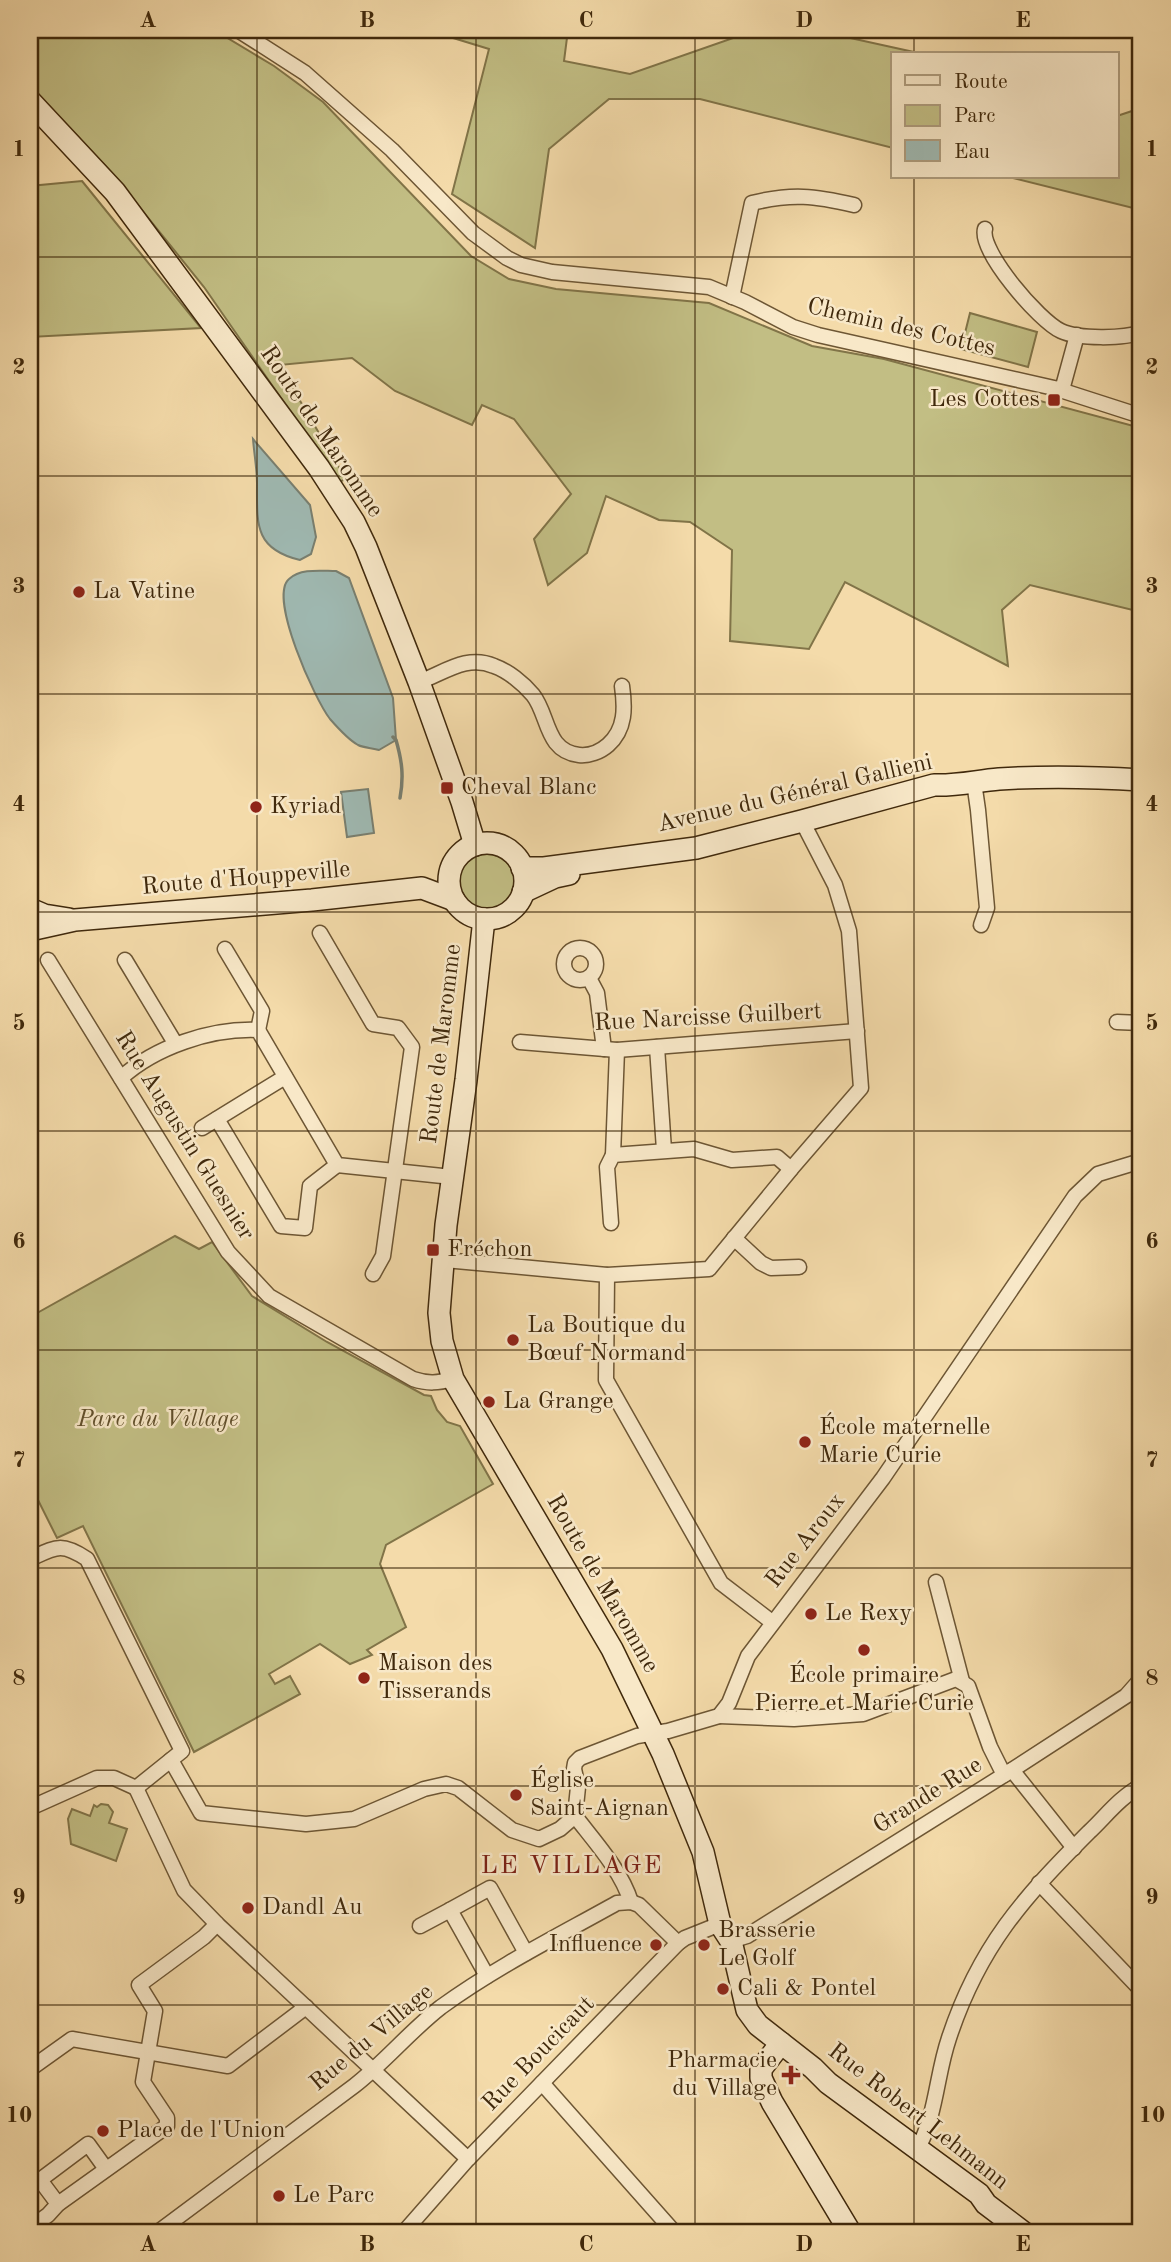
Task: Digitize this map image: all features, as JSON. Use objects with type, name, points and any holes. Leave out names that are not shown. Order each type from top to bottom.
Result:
[{"type":"street","name":"Chemin des Cottes","points":[[238,30],[305,73],[411,168],[473,233],[521,265],[552,272],[709,287],[793,327],[818,335],[1062,390],[1141,416]]},
{"type":"street","name":"Route de Maromme","points":[[30,101],[115,192],[340,499],[366,547],[419,682],[475,845]]},
{"type":"street","points":[[732,297],[752,203],[770,198],[813,195],[853,205]]},
{"type":"street","points":[[985,229],[983,236],[986,246],[1036,314],[1061,331],[1077,335],[1129,337],[1141,332]]},
{"type":"street","points":[[1062,390],[1077,335]]},
{"type":"street","points":[[419,682],[468,662],[480,661],[496,666],[533,695],[550,735],[559,746],[571,753],[582,755],[603,749],[621,727],[625,708],[622,686]]},
{"type":"street","name":"Avenue du Général Gallieni","points":[[522,868],[556,867],[755,841],[936,797],[964,784],[998,779],[1141,780]]},
{"type":"street","points":[[964,784],[978,810],[987,908],[981,925]]},
{"type":"street","points":[[445,1260],[607,1275],[709,1269],[861,1088],[852,952],[844,909],[835,885],[805,828]]},
{"type":"street","name":"Avenue du Général Gallieni","points":[[523,892],[555,877],[719,856],[755,841]]},
{"type":"street","points":[[475,845],[496,845],[508,850],[522,868],[523,892],[512,909],[504,915],[484,919],[466,913],[454,900],[449,886],[450,870],[460,855],[475,845]]},
{"type":"street","name":"Route d'Houppeville","points":[[422,888],[450,870]]},
{"type":"street","name":"Route d'Houppeville","points":[[30,930],[75,920],[422,888],[454,900]]},
{"type":"street","name":"Route d'Houppeville","points":[[30,909],[44,915],[75,920]]},
{"type":"street","name":"Route de Maromme","points":[[484,919],[446,1225],[439,1324],[442,1341],[453,1378],[606,1638],[653,1733],[699,1841],[747,2010],[758,2025],[781,2043]]},
{"type":"street","points":[[320,933],[373,1024],[398,1028],[412,1047],[383,1256],[373,1275]]},
{"type":"street","points":[[225,949],[262,1011],[258,1030],[337,1165]]},
{"type":"street","name":"Rue Augustin Guesnier","points":[[48,960],[228,1252],[270,1296],[413,1379],[440,1383],[453,1378]]},
{"type":"street","points":[[125,960],[175,1043]]},
{"type":"street","points":[[589,978],[598,999],[610,1050],[613,1155],[607,1167],[611,1223]]},
{"type":"street","points":[[1117,1022],[1141,1023]]},
{"type":"street","points":[[121,1078],[132,1068],[175,1043],[243,1029],[258,1030]]},
{"type":"street","name":"Rue Narcisse Guilbert","points":[[520,1042],[610,1050],[858,1031]]},
{"type":"street","points":[[657,1047],[664,1150]]},
{"type":"street","points":[[202,1128],[285,1077]]},
{"type":"street","points":[[217,1119],[281,1226],[304,1228],[310,1186],[337,1165],[452,1177]]},
{"type":"street","points":[[613,1155],[694,1149],[732,1160],[777,1157],[791,1169]]},
{"type":"street","name":"Rue Aroux","points":[[719,1716],[729,1703],[748,1656],[883,1478],[1075,1196],[1098,1174],[1141,1160]]},
{"type":"street","points":[[734,1238],[761,1263],[771,1268],[799,1267]]},
{"type":"street","points":[[607,1275],[606,1380],[721,1583],[772,1622]]},
{"type":"street","points":[[30,1559],[57,1546],[72,1549],[88,1559],[182,1751],[136,1788]]},
{"type":"street","points":[[936,1583],[962,1681]]},
{"type":"street","points":[[171,1760],[201,1813],[306,1824],[354,1819],[424,1789],[446,1784],[458,1788],[512,1830],[539,1839],[560,1829],[575,1815],[578,1787],[574,1769],[580,1758],[638,1736],[719,1716],[794,1719],[863,1714],[956,1679],[968,1686],[990,1747],[1008,1772],[1074,1848]]},
{"type":"street","name":"Grande Rue","points":[[725,1933],[747,1936],[1126,1696],[1141,1679]]},
{"type":"street","points":[[30,1808],[97,1778],[114,1778],[136,1788],[184,1890],[468,2159]]},
{"type":"street","points":[[917,2150],[930,2124],[937,2082],[948,2042],[970,1984],[989,1948],[1039,1884],[1111,1809],[1141,1786]]},
{"type":"street","points":[[575,1815],[612,1865],[631,1902],[639,1905],[678,1942]]},
{"type":"street","points":[[1039,1884],[1141,1990]]},
{"type":"street","points":[[420,1926],[491,1888],[526,1953]]},
{"type":"street","name":"Rue du Village","points":[[158,2232],[373,2071],[421,2023],[487,1976],[617,1903],[631,1902]]},
{"type":"street","points":[[450,1910],[487,1976]]},
{"type":"street","points":[[30,2228],[48,2216],[58,2204],[167,2126],[167,2118],[143,2082],[155,2011],[139,1985],[204,1937],[217,1924]]},
{"type":"street","name":"Rue Boucicaut","points":[[404,2232],[468,2159],[678,1942],[685,1938],[725,1933]]},
{"type":"street","points":[[30,2069],[72,2039],[228,2066],[306,2007]]},
{"type":"street","points":[[781,2043],[764,2064],[761,2078],[772,2102],[849,2232]]},
{"type":"street","name":"Rue Robert Lehmann","points":[[781,2043],[813,2067],[828,2083],[979,2194],[986,2204],[1023,2232]]},
{"type":"street","points":[[542,2083],[674,2232]]},
{"type":"street","points":[[58,2204],[40,2180],[89,2144],[106,2169]]},
{"type":"green space","points":[[30,30],[205,30],[224,36],[274,66],[323,102],[471,256],[509,279],[556,289],[709,303],[812,346],[884,359],[1141,428],[1141,612],[1030,585],[1002,610],[1008,666],[845,582],[809,649],[730,641],[732,550],[690,522],[659,520],[606,496],[587,553],[548,585],[534,539],[571,494],[514,419],[482,405],[472,425],[395,391],[352,358],[279,365],[346,479],[339,482],[204,287],[111,172],[30,86]]},
{"type":"green space","points":[[427,30],[568,30],[564,61],[630,74],[756,30],[814,30],[914,52],[891,52],[891,147],[700,99],[609,99],[549,149],[535,248],[452,194],[489,49]]},
{"type":"green space","points":[[1141,108],[1141,210],[1013,178],[1118,178],[1118,116]]},
{"type":"green space","points":[[82,181],[201,328],[30,337],[30,186]]},
{"type":"green space","points":[[970,313],[1037,332],[1028,367],[961,349]]},
{"type":"green space","points":[[482,854],[492,854],[507,862],[513,871],[513,893],[507,902],[492,910],[482,910],[464,898],[459,887],[459,877],[471,859]]},
{"type":"green space","name":"Parc du Village","points":[[175,1236],[199,1249],[212,1242],[252,1296],[327,1342],[424,1395],[431,1396],[437,1410],[447,1422],[460,1426],[493,1484],[386,1545],[380,1564],[406,1627],[367,1650],[372,1655],[350,1664],[320,1644],[269,1674],[275,1684],[290,1676],[300,1694],[194,1752],[83,1526],[57,1538],[30,1484],[30,1317]]},
{"type":"green space","points":[[101,1804],[108,1805],[113,1812],[109,1823],[127,1829],[116,1861],[71,1844],[68,1819],[72,1809],[90,1816],[94,1805],[97,1807]]},
{"type":"water","points":[[253,439],[310,505],[316,537],[311,554],[300,560],[274,549],[261,533],[257,511]]},
{"type":"water","points":[[336,571],[349,578],[393,698],[396,740],[379,750],[358,745],[330,719],[314,692],[296,649],[284,606],[284,589],[294,575]]},
{"type":"water","points":[[368,789],[374,833],[347,837],[341,792]]},
{"type":"waterway","points":[[393,737],[402,769],[400,798]]},
{"type":"place","name":"Les Cottes","points":[[1054,400]]},
{"type":"place","name":"La Vatine","points":[[79,592]]},
{"type":"place","name":"Cheval Blanc","points":[[447,788]]},
{"type":"place","name":"Kyriad","points":[[256,807]]},
{"type":"place","name":"Fréchon","points":[[433,1250]]},
{"type":"place","name":"La Boutique du Bœuf Normand","points":[[513,1340]]},
{"type":"place","name":"La Grange","points":[[489,1402]]},
{"type":"place","name":"École maternelle Marie Curie","points":[[805,1442]]},
{"type":"place","name":"Le Rexy","points":[[811,1614]]},
{"type":"place","name":"École primaire Pierre et Marie Curie","points":[[864,1650]]},
{"type":"place","name":"Maison des Tisserands","points":[[364,1678]]},
{"type":"place","name":"Église Saint-Aignan","points":[[516,1795]]},
{"type":"place","name":"Dandl Au","points":[[248,1908]]},
{"type":"place","name":"Influence","points":[[656,1945]]},
{"type":"place","name":"Brasserie Le Golf","points":[[704,1945]]},
{"type":"place","name":"Cali & Pontel","points":[[723,1989]]},
{"type":"place","name":"Pharmacie du Village","points":[[791,2075]]},
{"type":"place","name":"Place de l'Union","points":[[103,2131]]},
{"type":"place","name":"Le Parc","points":[[279,2196]]},
{"type":"district","name":"LE VILLAGE","points":[[572,1866]]}]
